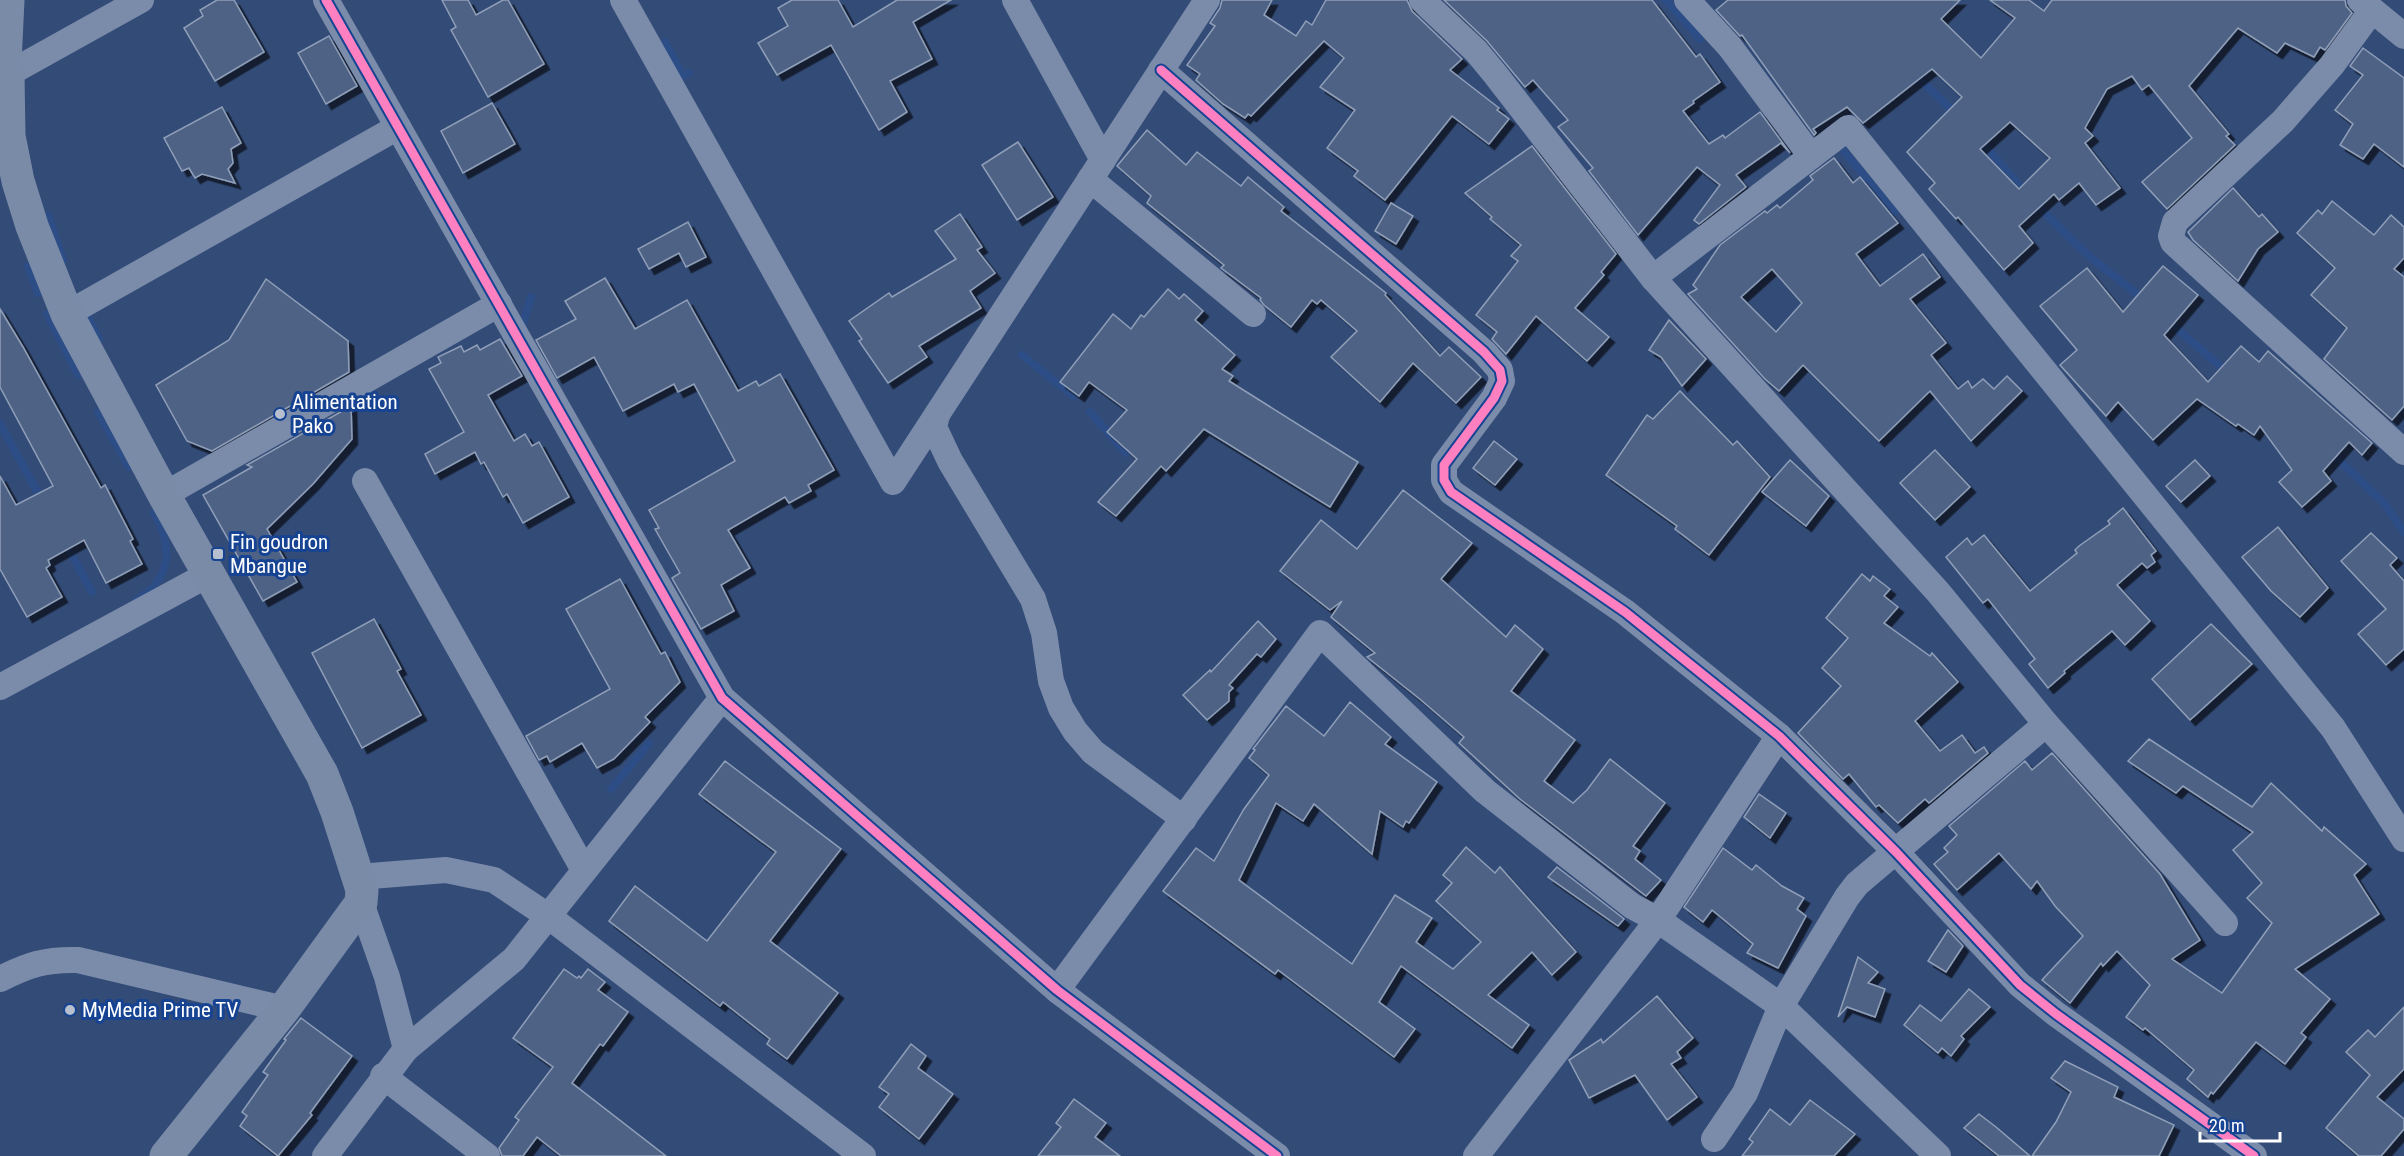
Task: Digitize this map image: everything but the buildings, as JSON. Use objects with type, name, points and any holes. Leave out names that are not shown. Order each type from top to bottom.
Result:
[{"type":"main road","points":[[8,0],[5,63],[8,74],[9,136],[18,180],[32,226],[67,314],[164,495],[322,774],[337,812],[359,890],[284,1009],[166,1156]]},
{"type":"street","points":[[8,74],[141,0]]},
{"type":"street","points":[[326,0],[722,698],[1057,990],[1262,1152]]},
{"type":"street","points":[[623,0],[893,482],[1207,0]]},
{"type":"street","points":[[1015,0],[1096,170],[1253,314]]},
{"type":"street","points":[[1422,0],[1476,51],[1653,278],[1938,592],[2046,724],[2225,923]]},
{"type":"street","points":[[1687,0],[1730,47],[1811,156]]},
{"type":"street","points":[[2404,36],[2366,5],[2332,65],[2283,122],[2175,222],[2171,236],[2173,242],[2404,452]]},
{"type":"street","points":[[1161,70],[1484,352],[1500,370],[1502,381],[1494,398],[1444,465],[1444,480],[1451,492],[1625,612],[1779,736],[1896,852],[2020,985],[2254,1156]]},
{"type":"street","points":[[67,314],[398,127]]},
{"type":"street","points":[[1653,278],[1848,128],[2333,728],[2404,839]]},
{"type":"street","points":[[164,495],[499,304]]},
{"type":"street","points":[[937,416],[934,427],[950,461],[1033,599],[1044,633],[1052,681],[1061,708],[1075,731],[1093,752],[1184,819]]},
{"type":"street","points":[[365,481],[584,870]]},
{"type":"street","points":[[0,687],[209,574]]},
{"type":"street","points":[[1057,990],[1320,633],[1485,791],[1632,906],[1658,920],[1781,1006],[1938,1156]]},
{"type":"street","points":[[325,1156],[383,1076],[406,1049],[514,959],[722,698]]},
{"type":"street","points":[[1714,1139],[1745,1093],[1781,1006],[1857,884],[2046,724]]},
{"type":"street","points":[[1476,1156],[1658,920],[1779,736]]},
{"type":"street","points":[[406,1049],[387,977],[359,890],[446,870],[494,880],[548,916],[863,1156]]},
{"type":"street","points":[[0,979],[29,965],[53,959],[78,960],[284,1009]]},
{"type":"street","points":[[383,1076],[487,1156]]},
{"type":"waterway","points":[[1666,0],[1700,39]]},
{"type":"waterway","points":[[665,42],[683,76],[689,73]]},
{"type":"waterway","points":[[1913,73],[1958,116]]},
{"type":"waterway","points":[[1979,139],[2058,227],[2094,260],[2145,301]]},
{"type":"waterway","points":[[1836,148],[1839,145],[1894,212]]},
{"type":"waterway","points":[[48,215],[63,260]]},
{"type":"waterway","points":[[28,266],[38,293]]},
{"type":"waterway","points":[[524,331],[522,327],[531,297]]},
{"type":"waterway","points":[[83,308],[99,339]]},
{"type":"waterway","points":[[47,314],[78,375]]},
{"type":"waterway","points":[[2166,319],[2229,374]]},
{"type":"waterway","points":[[1022,355],[1073,396]]},
{"type":"waterway","points":[[98,412],[129,467]]},
{"type":"waterway","points":[[1090,412],[1126,453]]},
{"type":"waterway","points":[[0,424],[43,502]]},
{"type":"waterway","points":[[2329,451],[2384,503],[2404,532]]},
{"type":"waterway","points":[[136,600],[157,583],[166,561],[164,538],[154,513]]},
{"type":"waterway","points":[[64,540],[92,592]]},
{"type":"waterway","points":[[611,789],[649,743]]},
{"type":"cycle path","points":[[326,0],[722,698],[1057,990],[1277,1156]]},
{"type":"cycle path","points":[[1161,70],[1484,352],[1500,370],[1502,381],[1494,398],[1444,465],[1444,480],[1451,492],[1625,612],[1779,736],[1896,852],[2020,985],[2056,1014],[2254,1156]]},
{"type":"place","name":"Alimentation Pako","points":[[280,414]]},
{"type":"place","name":"Fin goudron Mbangue","points":[[218,554]]},
{"type":"place","name":"MyMedia Prime TV","points":[[70,1010]]}]
